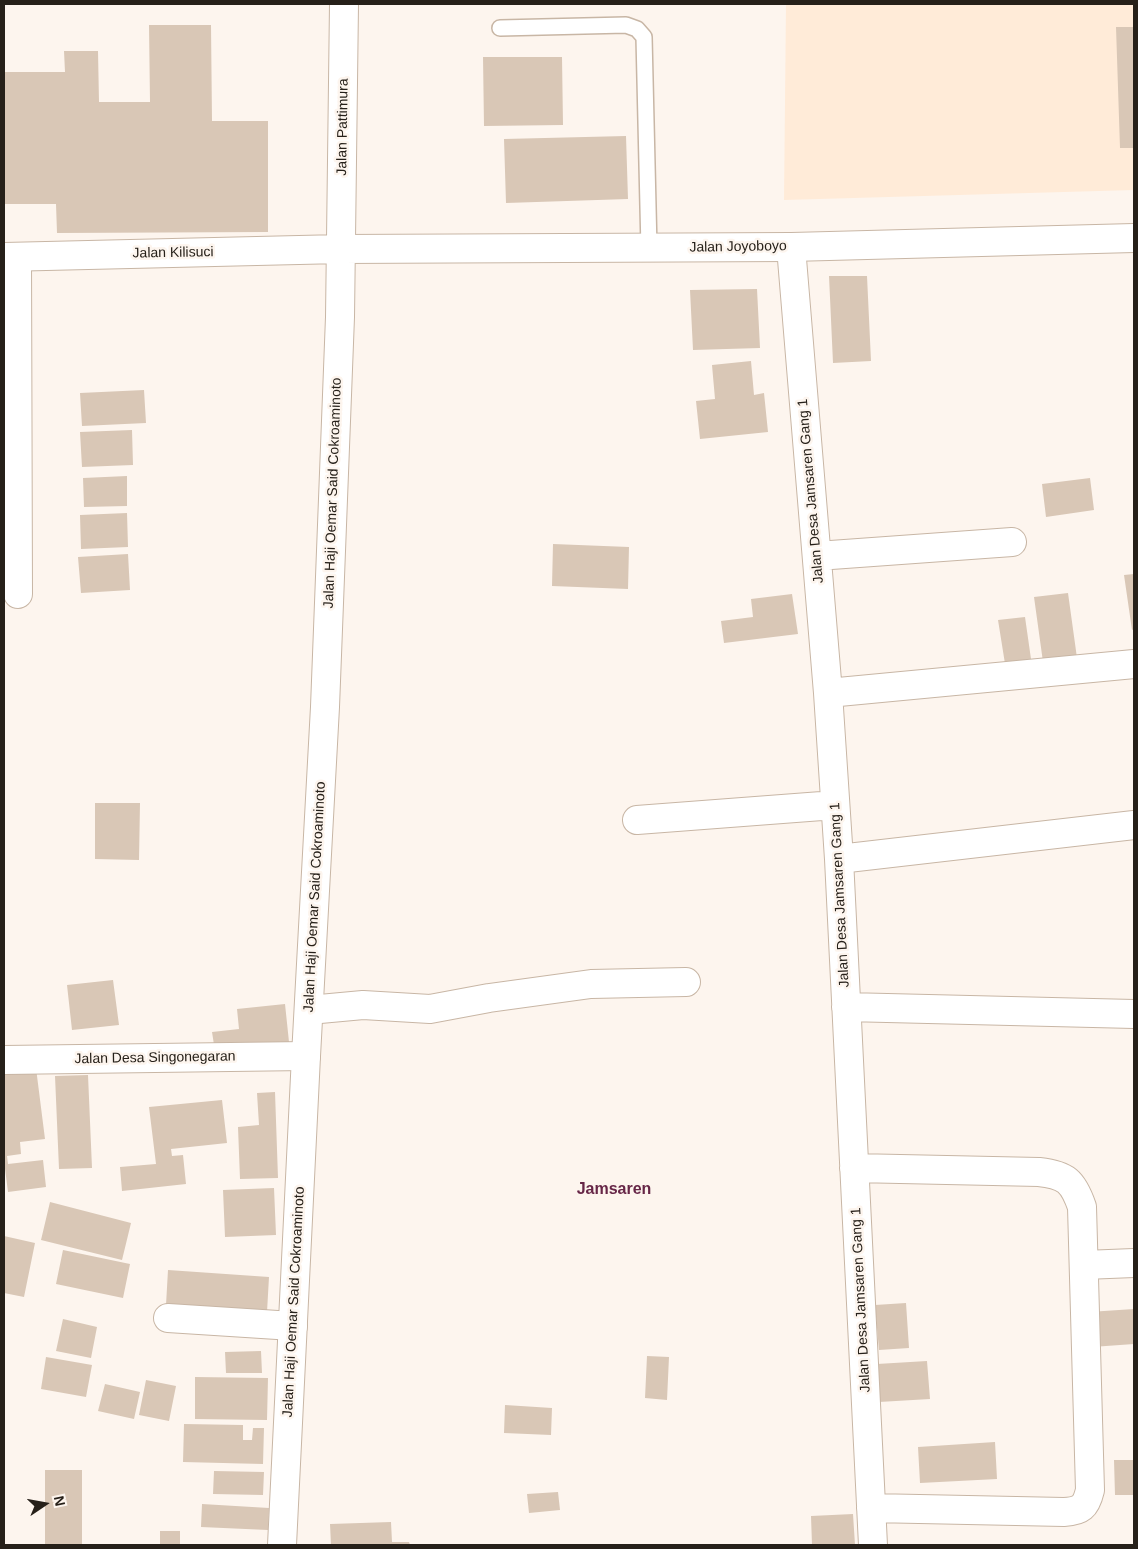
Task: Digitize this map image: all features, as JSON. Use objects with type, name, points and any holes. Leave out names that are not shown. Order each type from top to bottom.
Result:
[{"type":"street","name":"Jalan Pattimura","points":[[342,249],[344,4]]},
{"type":"street","name":"Jalan Joyoboyo","points":[[342,249],[649,249],[1134,238]]},
{"type":"street","name":"Jalan Desa Jamsaren Gang 1","points":[[790,247],[828,693],[839,859],[873,1545]]},
{"type":"street","name":"Jalan Kilisuci","points":[[10,257],[342,249]]},
{"type":"street","name":"Jalan Haji Oemar Said Cokroaminoto","points":[[282,1545],[325,696],[342,249]]},
{"type":"street","points":[[10,257],[18,594]]},
{"type":"street","points":[[817,556],[1012,542]]},
{"type":"street","points":[[828,693],[1134,664]]},
{"type":"street","points":[[638,820],[835,805]]},
{"type":"street","points":[[839,859],[1134,825]]},
{"type":"street","points":[[309,1010],[363,1005],[430,1009],[489,998],[591,984],[686,982]]},
{"type":"street","points":[[846,1007],[1134,1014]]},
{"type":"street","name":"Jalan Desa Singonegaran","points":[[4,1060],[306,1056]]},
{"type":"street","points":[[854,1168],[1056,1174],[1066,1179],[1076,1190],[1082,1207],[1090,1490],[1087,1501],[1076,1511],[1064,1512],[871,1508]]},
{"type":"street","points":[[1084,1265],[1134,1263]]},
{"type":"street","points":[[168,1318],[293,1326]]},
{"type":"lane","points":[[500,28],[626,25],[637,28],[644,37],[649,249]]},
{"type":"shaded area","points":[[786,4],[1134,4],[1134,190],[784,200]]},
{"type":"building","points":[[149,25],[211,25],[212,121],[268,121],[268,232],[57,233],[56,204],[4,204],[4,72],[65,72],[64,51],[98,51],[99,102],[150,102]]},
{"type":"building","points":[[1116,27],[1134,27],[1134,148],[1120,148]]},
{"type":"building","points":[[483,57],[562,57],[563,125],[484,126]]},
{"type":"building","points":[[626,136],[628,199],[506,203],[504,139]]},
{"type":"building","points":[[829,276],[867,276],[871,361],[833,363]]},
{"type":"building","points":[[757,289],[760,348],[693,350],[690,290]]},
{"type":"building","points":[[751,361],[754,395],[764,393],[768,432],[700,439],[696,401],[715,399],[712,365]]},
{"type":"building","points":[[144,390],[146,423],[82,426],[80,393]]},
{"type":"building","points":[[132,430],[133,465],[82,467],[80,432]]},
{"type":"building","points":[[127,476],[127,506],[84,507],[83,478]]},
{"type":"building","points":[[1090,478],[1094,510],[1046,517],[1042,484]]},
{"type":"building","points":[[127,513],[128,547],[81,549],[80,515]]},
{"type":"building","points":[[553,544],[629,547],[628,589],[552,586]]},
{"type":"building","points":[[128,554],[130,590],[81,593],[78,557]]},
{"type":"building","points":[[1134,574],[1134,629],[1132,630],[1124,575]]},
{"type":"building","points":[[1068,593],[1077,658],[1043,662],[1034,597]]},
{"type":"building","points":[[792,594],[798,634],[724,643],[721,621],[753,617],[751,599]]},
{"type":"building","points":[[1025,617],[1032,666],[1006,670],[998,620]]},
{"type":"building","points":[[95,803],[140,803],[139,860],[95,859]]},
{"type":"building","points":[[113,980],[119,1025],[72,1030],[67,985]]},
{"type":"building","points":[[285,1004],[289,1042],[215,1051],[212,1032],[239,1029],[237,1009]]},
{"type":"building","points":[[36,1068],[45,1139],[20,1142],[21,1154],[7,1156],[8,1164],[43,1160],[46,1187],[8,1192],[4,1161],[4,1072]]},
{"type":"building","points":[[88,1075],[92,1168],[59,1169],[55,1076]]},
{"type":"building","points":[[275,1092],[278,1178],[240,1179],[238,1127],[259,1125],[257,1093]]},
{"type":"building","points":[[222,1100],[227,1143],[171,1149],[172,1156],[183,1155],[186,1184],[122,1191],[120,1167],[156,1164],[149,1107]]},
{"type":"building","points":[[274,1188],[276,1235],[225,1237],[223,1190]]},
{"type":"building","points":[[50,1202],[131,1223],[122,1260],[41,1240]]},
{"type":"building","points":[[4,1236],[35,1243],[24,1297],[4,1293]]},
{"type":"building","points":[[63,1250],[130,1264],[123,1298],[56,1284]]},
{"type":"building","points":[[168,1270],[269,1277],[267,1312],[166,1305]]},
{"type":"building","points":[[906,1303],[909,1348],[879,1350],[875,1305]]},
{"type":"building","points":[[1134,1309],[1134,1344],[1092,1347],[1089,1312]]},
{"type":"building","points":[[63,1319],[97,1327],[91,1358],[56,1351]]},
{"type":"building","points":[[261,1351],[262,1373],[226,1373],[225,1352]]},
{"type":"building","points":[[647,1356],[669,1357],[667,1400],[645,1398]]},
{"type":"building","points":[[46,1357],[92,1365],[86,1397],[41,1389]]},
{"type":"building","points":[[927,1361],[930,1399],[879,1402],[877,1364]]},
{"type":"building","points":[[195,1377],[268,1378],[267,1420],[195,1419]]},
{"type":"building","points":[[146,1380],[176,1386],[169,1421],[139,1415]]},
{"type":"building","points":[[105,1384],[140,1392],[134,1419],[98,1411]]},
{"type":"building","points":[[505,1405],[552,1408],[551,1435],[504,1433]]},
{"type":"building","points":[[184,1424],[243,1425],[243,1440],[252,1440],[253,1428],[264,1428],[263,1464],[183,1462]]},
{"type":"building","points":[[995,1442],[997,1479],[920,1483],[918,1447]]},
{"type":"building","points":[[1114,1460],[1134,1460],[1134,1495],[1115,1495]]},
{"type":"building","points":[[45,1470],[82,1470],[82,1545],[45,1545]]},
{"type":"building","points":[[214,1471],[264,1472],[263,1495],[213,1494]]},
{"type":"building","points":[[558,1492],[560,1510],[529,1513],[527,1494]]},
{"type":"building","points":[[202,1504],[269,1508],[268,1530],[201,1527]]},
{"type":"building","points":[[853,1514],[855,1545],[812,1545],[811,1516]]},
{"type":"building","points":[[391,1522],[392,1542],[409,1542],[410,1545],[331,1545],[330,1524]]},
{"type":"building","points":[[160,1531],[180,1531],[180,1545],[160,1545]]},
{"type":"district","name":"Jamsaren","points":[[614,1190]]}]
